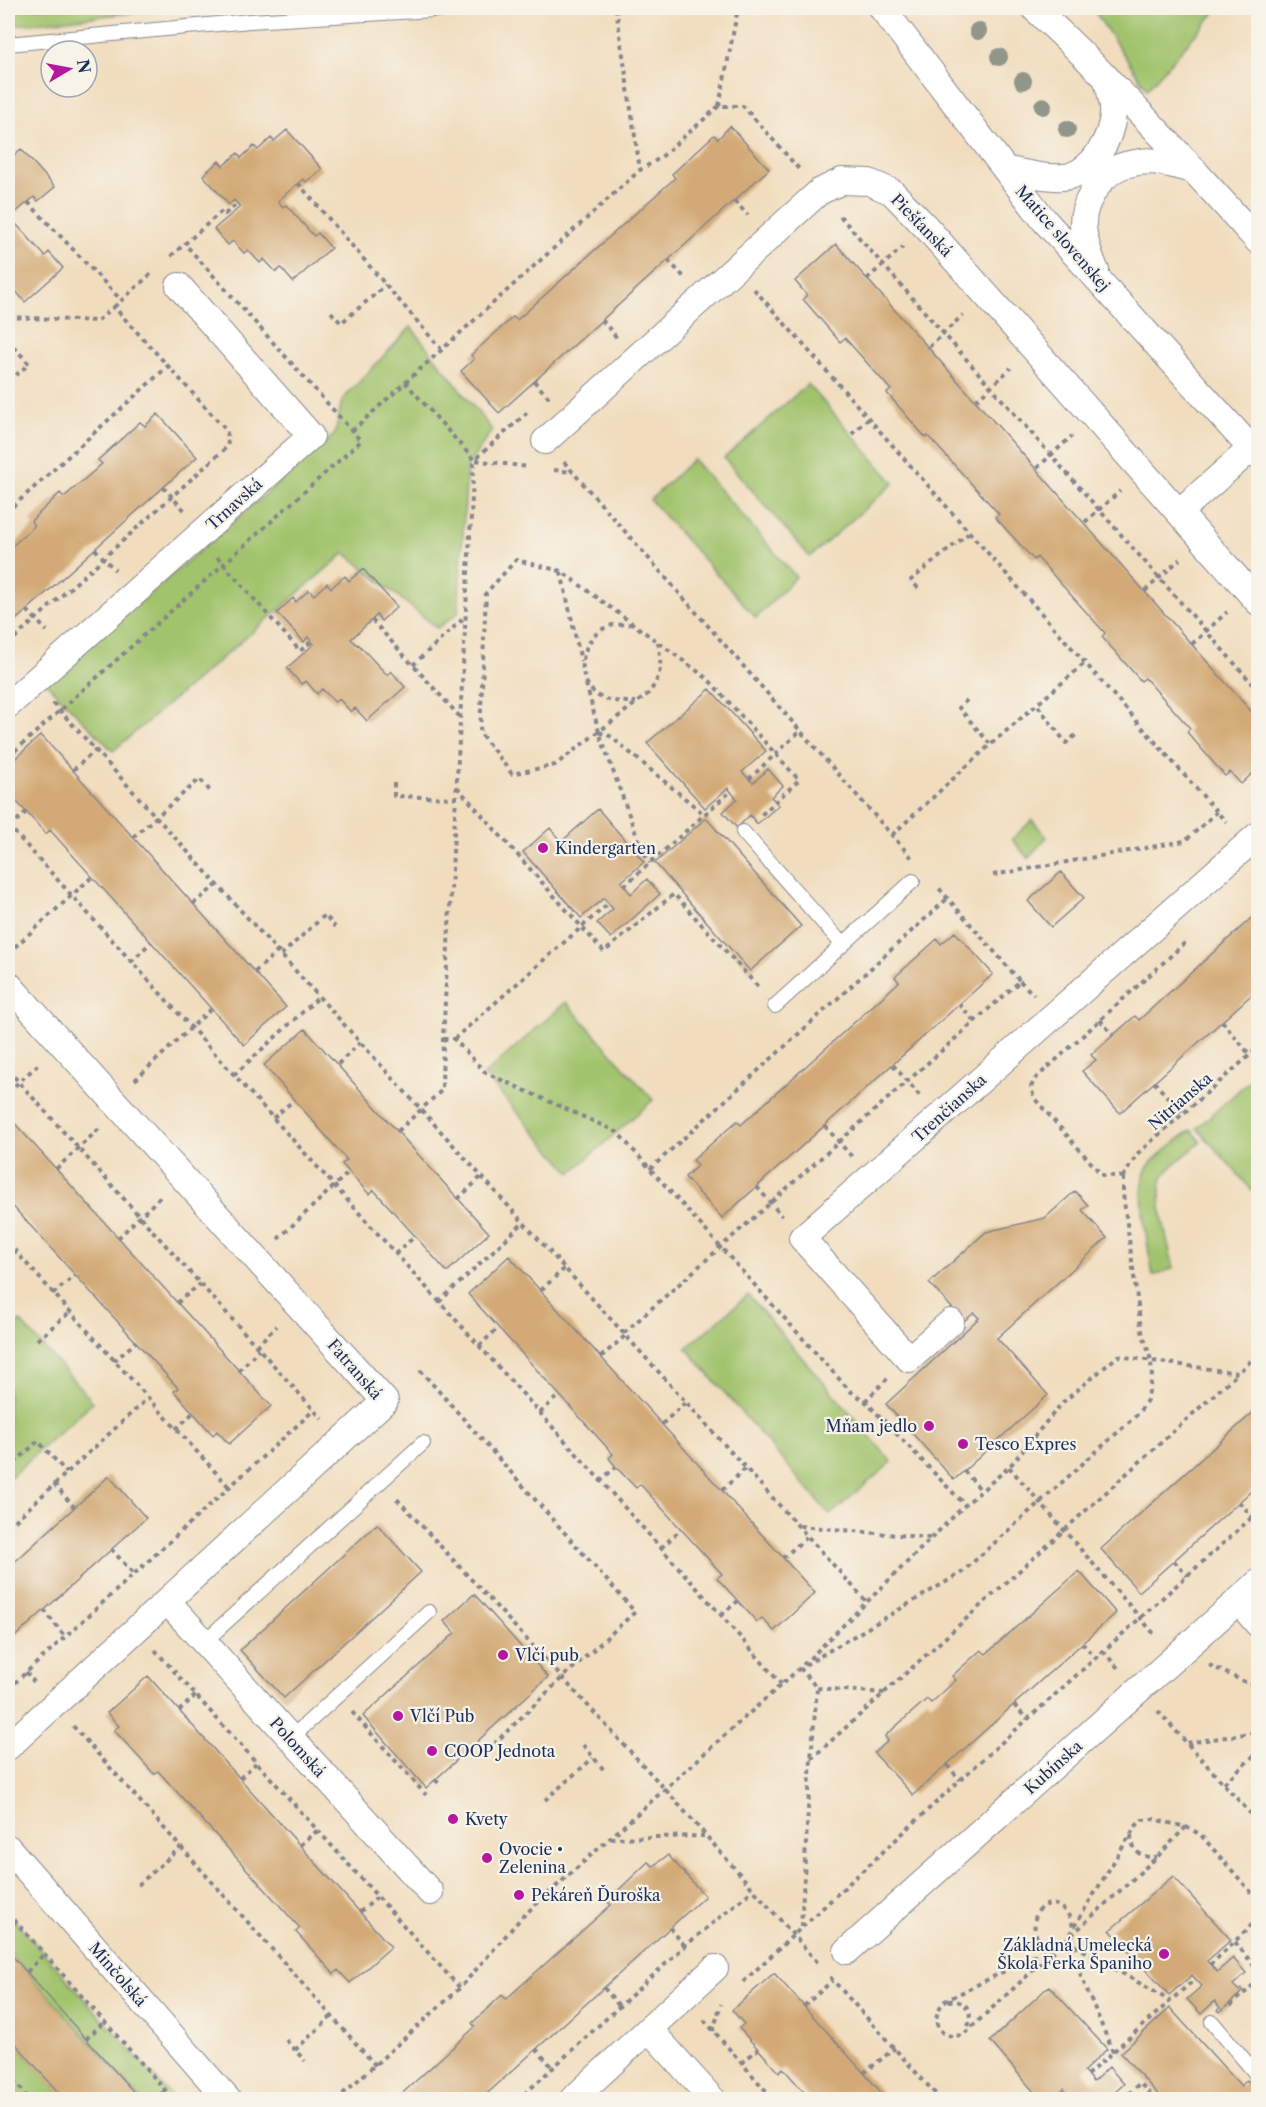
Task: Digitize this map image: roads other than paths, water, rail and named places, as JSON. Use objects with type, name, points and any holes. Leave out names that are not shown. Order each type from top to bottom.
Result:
[{"type":"street","name":"Matice slovenskej","points":[[882,8],[1044,220],[1255,452]]},
{"type":"street","points":[[1034,8],[1106,77],[1258,242]]},
{"type":"street","points":[[1005,169],[1029,175],[1070,176],[1092,164],[1105,142],[1113,113],[1106,77]]},
{"type":"street","points":[[1101,282],[1089,254],[1083,226],[1087,202],[1100,182],[1117,168],[1142,161],[1167,163],[1195,171]]},
{"type":"street","name":"Piešťanská","points":[[545,441],[819,192],[842,181],[869,182],[892,192],[926,226],[1254,597]]},
{"type":"street","name":"Trnavská","points":[[8,705],[311,436],[179,286]]},
{"type":"street","points":[[1179,512],[1255,452]]},
{"type":"street","name":"Trenčianska","points":[[951,1322],[909,1359],[802,1238],[1252,840]]},
{"type":"street","name":"Fatranská","points":[[8,984],[385,1401],[8,1747]]},
{"type":"street","name":"Kubínska","points":[[847,1951],[1258,1583]]},
{"type":"street","name":"Polomská","points":[[167,1601],[430,1892]]},
{"type":"street","points":[[1238,1601],[1258,1624]]},
{"type":"street","name":"Minčolská","points":[[8,1848],[228,2100]]},
{"type":"street","points":[[572,2100],[715,1968]]},
{"type":"street","points":[[649,2029],[713,2100]]},
{"type":"lane","points":[[8,44],[250,21],[467,8]]},
{"type":"lane","points":[[743,832],[843,945]]},
{"type":"lane","points":[[775,1006],[913,881]]},
{"type":"lane","points":[[204,1642],[423,1443]]},
{"type":"lane","points":[[291,1738],[429,1612]]},
{"type":"lane","points":[[1212,2022],[1256,2080]]},
{"type":"place","name":"Kindergarten","points":[[543,848]]},
{"type":"place","name":"Mňam jedlo","points":[[929,1426]]},
{"type":"place","name":"Tesco Expres","points":[[963,1444]]},
{"type":"place","name":"Vlčí pub","points":[[503,1655]]},
{"type":"place","name":"Vlčí Pub","points":[[398,1716]]},
{"type":"place","name":"COOP Jednota","points":[[432,1751]]},
{"type":"place","name":"Kvety","points":[[453,1819]]},
{"type":"place","name":"Ovocie • Zelenina","points":[[487,1858]]},
{"type":"place","name":"Pekáreň Ďuroška","points":[[519,1895]]},
{"type":"place","name":"Základná Umelecká Škola Ferka Španiho","points":[[1164,1954]]}]
